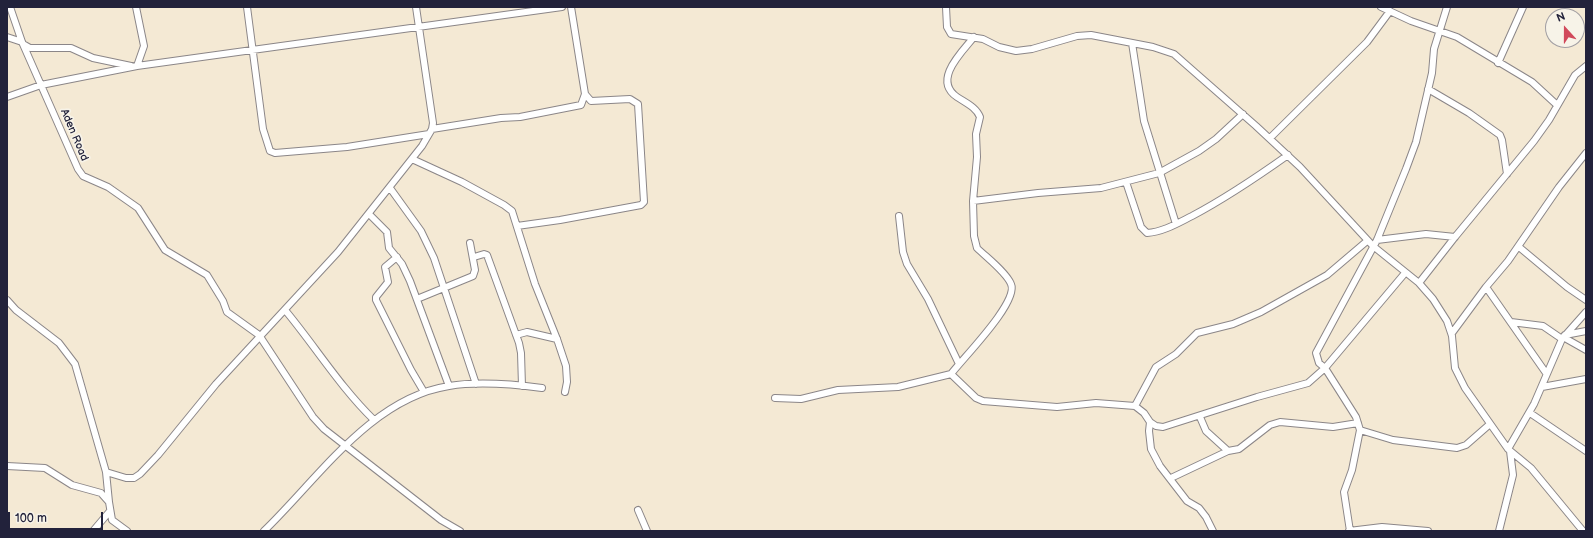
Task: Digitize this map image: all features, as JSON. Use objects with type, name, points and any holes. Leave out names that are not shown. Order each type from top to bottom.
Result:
[{"type":"street","name":"Aden Road","points":[[10,7],[23,43],[78,170],[83,176],[108,187],[138,208],[165,250],[207,275],[223,301],[228,314],[259,335]]},
{"type":"street","points":[[135,66],[144,46],[136,7]]},
{"type":"street","points":[[247,7],[263,129],[267,146],[272,152],[347,147],[501,118],[520,118],[577,107],[584,102],[585,94],[571,7]]},
{"type":"street","points":[[106,472],[126,478],[140,474],[158,455],[216,384],[259,335],[325,268],[390,188],[431,132],[433,123],[416,7]]},
{"type":"street","points":[[7,97],[41,85],[135,66],[562,7]]},
{"type":"street","points":[[946,7],[948,32],[961,36],[983,39],[999,47],[1016,51],[1032,49],[1077,36],[1092,35],[1153,47],[1174,54],[1288,155],[1317,184],[1367,241],[1375,243],[1426,234],[1455,237]]},
{"type":"street","points":[[1381,7],[1457,37],[1498,63],[1532,82],[1557,105]]},
{"type":"street","points":[[1428,531],[1382,526],[1350,531],[1344,492],[1352,470],[1360,430],[1358,423],[1325,368],[1317,358],[1318,349],[1375,243],[1416,142],[1428,89],[1438,30],[1447,7]]},
{"type":"street","points":[[1498,63],[1523,7]]},
{"type":"street","points":[[1270,138],[1367,42],[1390,11]]},
{"type":"street","points":[[7,36],[18,28]]},
{"type":"street","points":[[7,36],[30,48],[71,48],[93,58],[135,66]]},
{"type":"street","points":[[775,398],[801,399],[838,390],[898,387],[951,374],[989,331],[1009,299],[1012,291],[1010,281],[977,248],[974,236],[974,201],[977,157],[976,134],[980,117],[975,109],[956,96],[951,90],[948,77],[950,68],[974,37]]},
{"type":"street","points":[[1132,43],[1141,109],[1159,173],[1176,224]]},
{"type":"street","points":[[1419,283],[1534,141],[1549,120],[1575,75],[1586,66]]},
{"type":"street","points":[[1428,89],[1469,113],[1500,135],[1507,174]]},
{"type":"street","points":[[517,226],[560,220],[641,205],[644,202],[638,104],[630,99],[591,101],[585,94]]},
{"type":"street","points":[[974,201],[1038,193],[1101,188],[1159,173],[1216,139],[1243,114]]},
{"type":"street","points":[[1452,333],[1486,287],[1519,247],[1559,187],[1586,154]]},
{"type":"street","points":[[1126,182],[1144,232],[1151,233],[1176,224],[1229,195],[1288,155]]},
{"type":"street","points":[[412,159],[462,182],[504,204],[512,211],[535,284],[566,366],[567,382],[565,392]]},
{"type":"street","points":[[390,188],[427,242],[445,288],[476,384]]},
{"type":"street","points":[[369,214],[387,232],[389,248],[397,257],[410,281],[449,386]]},
{"type":"street","points":[[899,216],[903,252],[907,264],[928,299],[959,364]]},
{"type":"street","points":[[1135,406],[1156,367],[1176,354],[1192,337],[1203,331],[1225,327],[1261,312],[1327,274],[1367,241]]},
{"type":"street","points":[[417,299],[473,276],[476,270],[470,242]]},
{"type":"street","points":[[1375,243],[1405,273],[1419,283],[1441,310],[1452,333],[1454,360],[1457,375],[1509,450],[1541,478],[1584,531]]},
{"type":"street","points":[[1519,247],[1567,287],[1586,300]]},
{"type":"street","points":[[474,256],[484,254],[487,255],[521,353],[522,386]]},
{"type":"street","points":[[397,257],[385,267],[388,282],[375,299],[411,370],[424,392]]},
{"type":"street","points":[[951,374],[976,398],[995,403],[1057,407],[1096,403],[1135,406],[1144,413],[1150,422],[1156,426],[1164,427],[1257,397],[1308,383],[1325,368],[1405,273]]},
{"type":"street","points":[[1486,287],[1546,373]]},
{"type":"street","points":[[7,300],[16,310],[60,343],[75,364],[106,472],[112,520],[115,524],[127,531]]},
{"type":"street","points":[[285,310],[306,335],[339,382],[374,420]]},
{"type":"street","points":[[1499,531],[1513,475],[1509,450],[1530,413],[1546,373],[1563,337],[1586,312]]},
{"type":"street","points":[[1511,322],[1543,326],[1586,350]]},
{"type":"street","points":[[1563,337],[1586,331]]},
{"type":"street","points":[[516,335],[529,332],[557,339]]},
{"type":"street","points":[[259,335],[313,417],[324,429],[441,520],[460,531]]},
{"type":"street","points":[[1542,386],[1586,379]]},
{"type":"street","points":[[264,531],[346,446],[374,420],[401,402],[424,392],[449,386],[476,384],[542,388]]},
{"type":"street","points":[[1530,413],[1586,451]]},
{"type":"street","points":[[1200,416],[1206,431],[1228,451]]},
{"type":"street","points":[[1150,422],[1148,431],[1151,449],[1160,466],[1171,478],[1187,501],[1198,508],[1213,531]]},
{"type":"street","points":[[1171,478],[1228,451],[1233,452],[1270,425],[1280,422],[1333,427],[1358,423]]},
{"type":"street","points":[[1360,430],[1393,440],[1457,448],[1466,445],[1490,424]]},
{"type":"street","points":[[7,466],[45,468],[72,485],[101,492],[109,502]]},
{"type":"street","points":[[638,510],[647,531]]},
{"type":"street","points":[[92,531],[110,511]]}]
